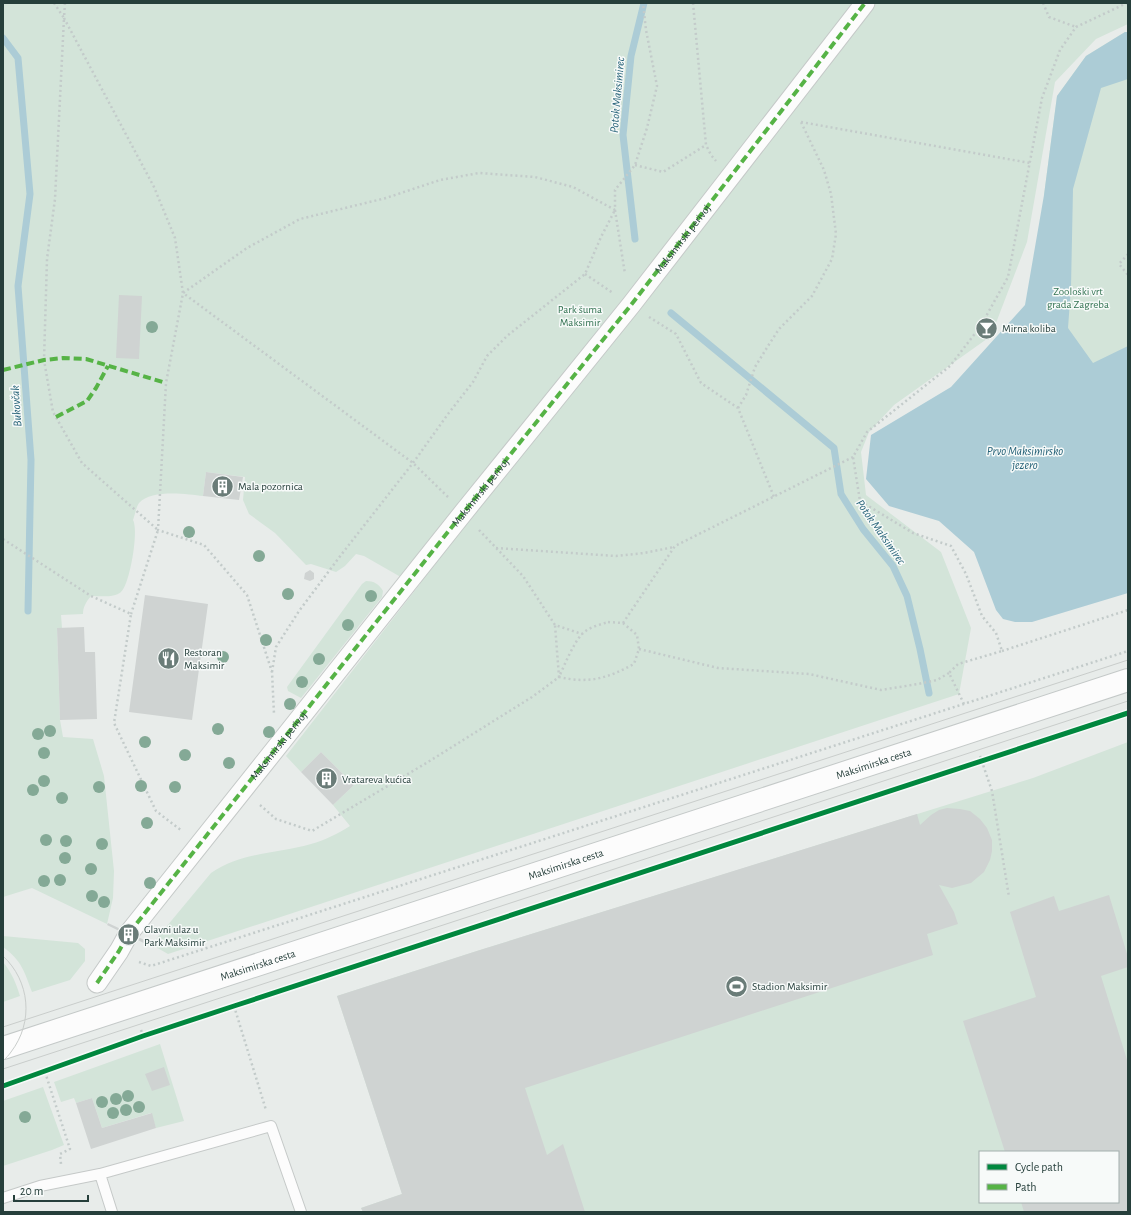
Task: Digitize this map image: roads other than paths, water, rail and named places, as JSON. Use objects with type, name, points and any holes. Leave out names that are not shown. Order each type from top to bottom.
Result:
[{"type":"main road","name":"Maksimirska cesta","points":[[3,1048],[1128,680]]},
{"type":"street","name":"Maksimirski perivoj","points":[[97,983],[119,951],[129,933],[463,513],[631,305],[865,3]]},
{"type":"lane","points":[[3,1198],[40,1186],[100,1174],[272,1126],[301,1212]]},
{"type":"lane","points":[[100,1174],[112,1212]]},
{"type":"water","name":"Prvo Maksimirsko jezero","points":[[1125,32],[1128,32],[1128,79],[1101,88],[1073,189],[1071,287],[1068,328],[1093,363],[1128,346],[1128,593],[1032,622],[1015,622],[1003,619],[996,610],[974,552],[939,521],[889,506],[866,479],[871,435],[951,387],[1025,305],[1044,195],[1057,96],[1086,56]]},
{"type":"waterway","name":"Potok Maksimirec","points":[[635,239],[623,135],[631,56],[644,3]]},
{"type":"waterway","name":"Bukovčak","points":[[3,38],[18,58],[30,194],[18,286],[31,460],[28,611]]},
{"type":"waterway","name":"Potok Maksimirec","points":[[671,313],[834,448],[841,494],[863,529],[893,566],[907,596],[929,693]]},
{"type":"tram line","points":[[3,1027],[1128,660]]},
{"type":"tram line","points":[[3,1069],[1128,701]]},
{"type":"tram line","points":[[3,956],[19,977],[26,1002],[26,1015],[23,1028],[18,1040],[3,1061]]},
{"type":"place","name":"Mirna koliba","points":[[986,328]]},
{"type":"place","name":"Mala pozornica","points":[[223,486]]},
{"type":"place","name":"Restoran Maksimir","points":[[168,658]]},
{"type":"place","name":"Vratareva kućica","points":[[327,779]]},
{"type":"place","name":"Glavni ulaz u Park Maksimir","points":[[129,935]]},
{"type":"place","name":"Stadion Maksimir","points":[[736,986]]},
{"type":"park label","name":"Zoološki vrt grada Zagreba","points":[[1078,297]]},
{"type":"park label","name":"Park šuma Maksimir","points":[[580,315]]}]
